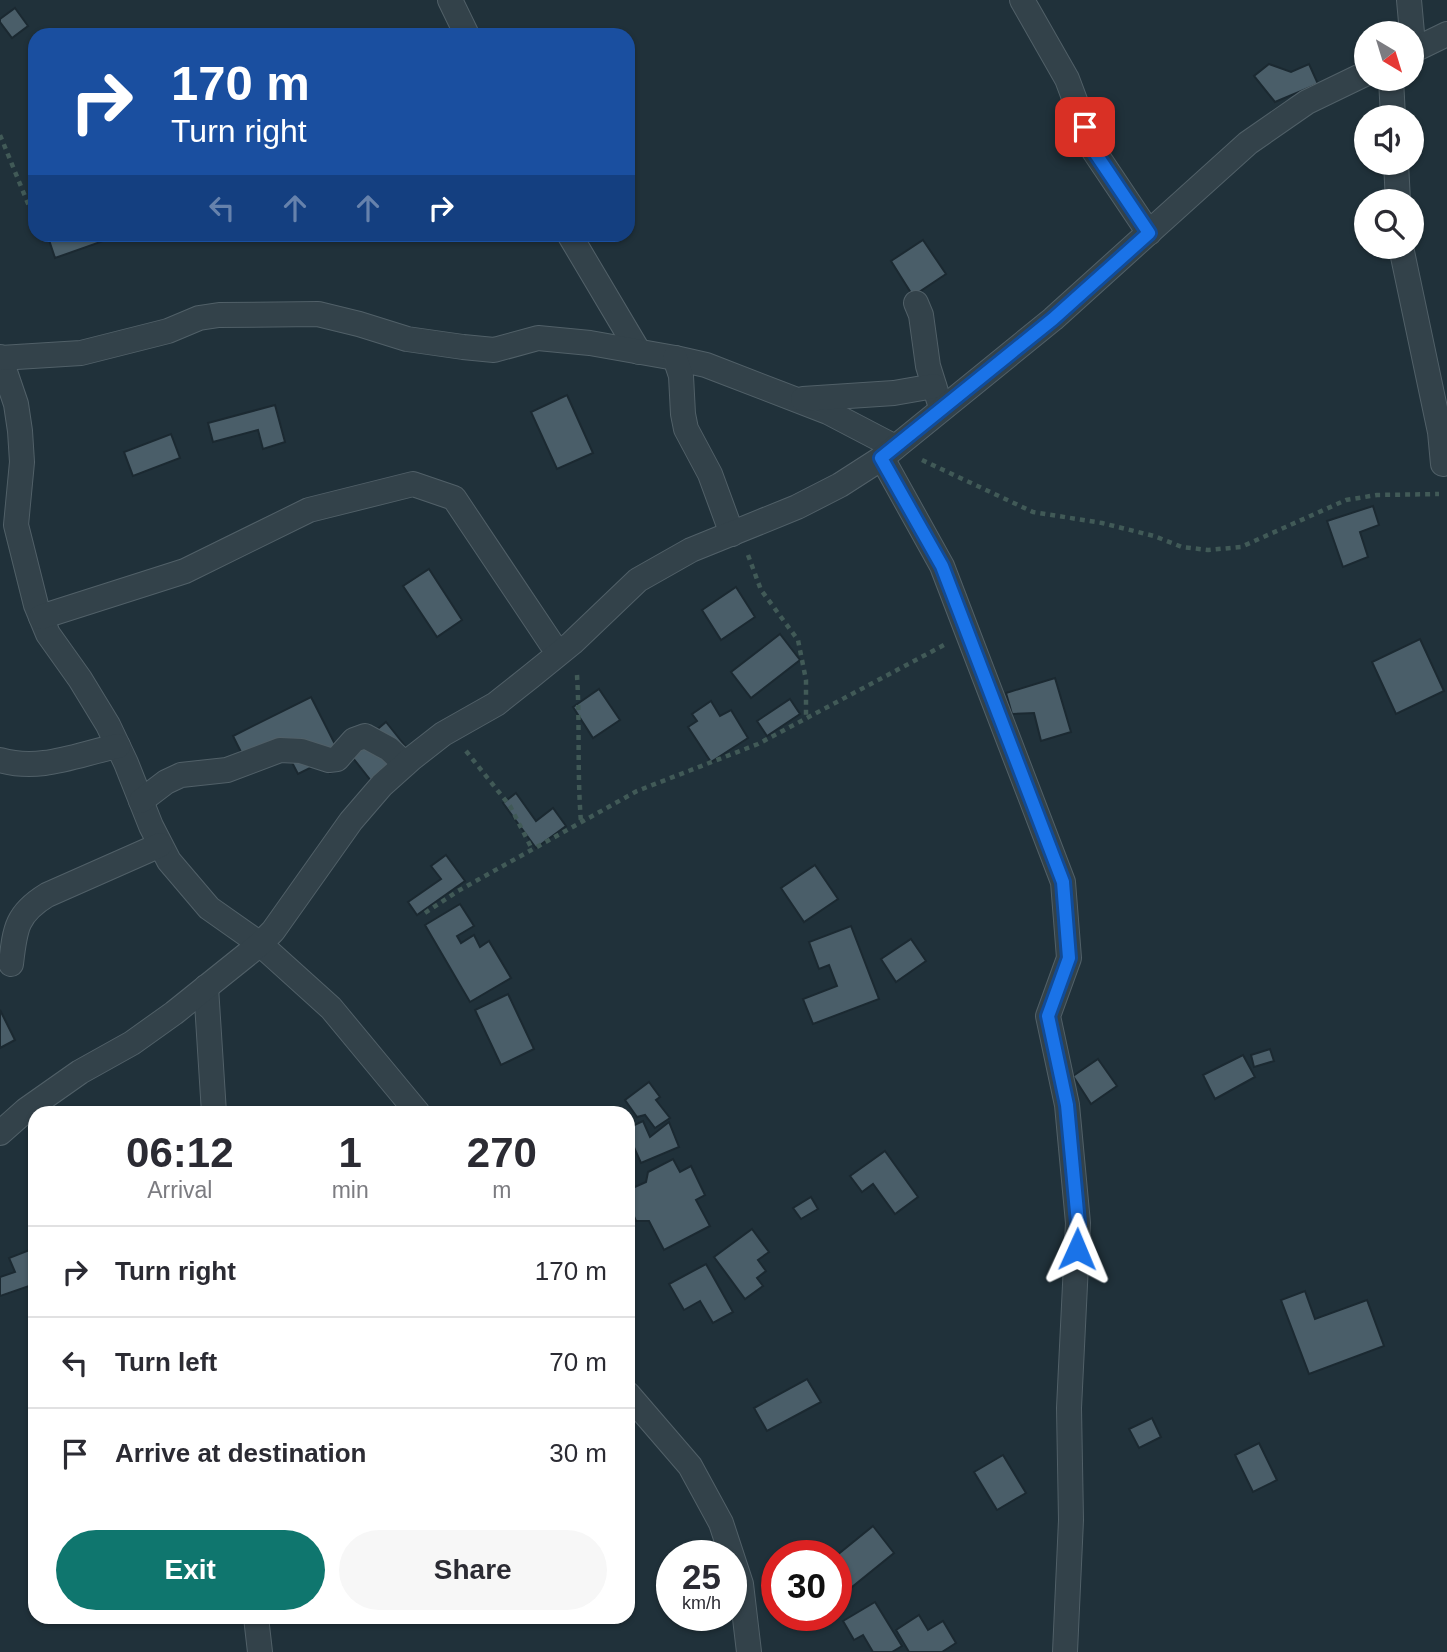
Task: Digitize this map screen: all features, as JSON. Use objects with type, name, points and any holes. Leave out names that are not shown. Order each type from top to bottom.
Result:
[{"type":"street","points":[[450,0],[464,28]]},
{"type":"street","points":[[1022,0],[1067,79],[1094,151],[1149,233]]},
{"type":"street","points":[[1409,0],[1411,21]]},
{"type":"street","points":[[1424,40],[1447,34]]},
{"type":"street","points":[[32,1106],[80,1072],[132,1043],[260,944],[273,931],[351,821],[382,785],[405,764],[449,732],[496,704],[561,643],[638,580],[691,550],[808,502],[840,485],[888,452],[938,397],[1053,319],[1248,143],[1307,102],[1354,79]]},
{"type":"street","points":[[574,242],[639,352]]},
{"type":"street","points":[[1404,259],[1440,432],[1443,464]]},
{"type":"street","points":[[916,303],[921,316],[928,366],[938,397]]},
{"type":"street","points":[[412,1106],[331,1008],[260,944],[209,908],[169,861],[160,845],[118,746],[80,679],[48,634],[41,617],[26,570],[16,525],[22,463],[20,431],[16,404],[0,357],[81,353],[168,331],[199,318],[219,315],[318,314],[407,339],[494,350],[538,338],[590,343],[706,365],[828,412],[888,452],[942,566],[1063,882],[1069,958],[1048,1016],[1067,1105],[1078,1223],[1069,1408],[1071,1520],[1065,1652]]},
{"type":"street","points":[[676,358],[681,376],[682,414],[686,429],[710,474],[733,533]]},
{"type":"street","points":[[795,400],[894,393],[938,397]]},
{"type":"street","points":[[41,617],[185,571],[309,510],[413,484],[454,498],[561,643]]},
{"type":"street","points":[[141,800],[181,775],[227,770],[281,750],[301,751],[330,760],[337,759],[354,740],[365,736],[390,749],[405,764]]},
{"type":"street","points":[[0,760],[36,766],[118,746]]},
{"type":"street","points":[[11,964],[18,925],[24,912],[34,903],[160,845]]},
{"type":"street","points":[[206,987],[214,1106]]},
{"type":"street","points":[[0,1133],[28,1109]]},
{"type":"street","points":[[635,1402],[690,1466],[721,1523],[741,1584],[749,1652]]},
{"type":"street","points":[[257,1624],[260,1652]]},
{"type":"path","points":[[0,135],[28,201]]},
{"type":"path","points":[[888,452],[1033,512],[1102,523],[1154,537],[1182,548],[1208,550],[1241,547],[1346,500],[1377,495],[1447,494]]},
{"type":"path","points":[[733,533],[749,556],[761,590],[797,640],[806,680],[806,717]]},
{"type":"path","points":[[425,913],[458,891],[637,791],[758,744],[967,634]]},
{"type":"path","points":[[561,643],[576,662],[581,822]]},
{"type":"path","points":[[449,732],[510,806],[531,849]]},
{"type":"building","points":[[15,8],[28,26],[12,38],[0,19]]},
{"type":"building","points":[[1269,64],[1291,72],[1309,64],[1318,84],[1275,102],[1254,76]]},
{"type":"building","points":[[923,240],[946,274],[913,296],[891,261]]},
{"type":"building","points":[[50,242],[100,242],[55,258]]},
{"type":"building","points":[[567,395],[593,453],[557,469],[531,412]]},
{"type":"building","points":[[275,405],[285,442],[263,449],[258,430],[213,442],[208,423]]},
{"type":"building","points":[[171,434],[180,458],[133,476],[124,452]]},
{"type":"building","points":[[1373,506],[1379,525],[1360,532],[1368,557],[1343,567],[1327,521]]},
{"type":"building","points":[[429,569],[462,620],[437,637],[403,586]]},
{"type":"building","points":[[736,587],[755,617],[721,640],[702,610]]},
{"type":"building","points":[[780,634],[800,660],[751,698],[731,672]]},
{"type":"building","points":[[1420,639],[1444,691],[1396,714],[1372,662]]},
{"type":"building","points":[[1055,678],[1071,732],[1041,741],[1034,713],[1012,714],[1006,693]]},
{"type":"building","points":[[599,689],[620,720],[593,738],[573,707]]},
{"type":"building","points":[[311,697],[346,766],[330,773],[324,761],[298,774],[283,745],[247,764],[233,736]]},
{"type":"building","points":[[790,699],[800,714],[767,736],[757,721]]},
{"type":"building","points":[[711,701],[720,716],[731,710],[748,738],[711,762],[688,727],[697,721],[692,714]]},
{"type":"building","points":[[386,722],[410,752],[372,782],[349,753]]},
{"type":"building","points":[[516,793],[536,821],[553,808],[566,826],[536,848],[503,803]]},
{"type":"building","points":[[446,855],[465,881],[417,915],[408,902],[441,879],[431,866]]},
{"type":"building","points":[[815,865],[838,899],[804,922],[781,888]]},
{"type":"building","points":[[460,904],[474,926],[457,936],[461,943],[474,935],[480,947],[489,941],[511,978],[470,1002],[425,925]]},
{"type":"building","points":[[851,926],[879,999],[813,1024],[803,999],[837,986],[829,965],[819,969],[809,942]]},
{"type":"building","points":[[911,939],[926,961],[896,982],[881,959]]},
{"type":"building","points":[[508,994],[534,1049],[501,1065],[475,1010]]},
{"type":"building","points":[[0,1010],[15,1040],[0,1048]]},
{"type":"building","points":[[1270,1049],[1274,1061],[1254,1067],[1251,1055]]},
{"type":"building","points":[[1243,1055],[1255,1077],[1215,1099],[1203,1075]]},
{"type":"building","points":[[1098,1059],[1117,1086],[1091,1104],[1073,1076]]},
{"type":"building","points":[[649,1082],[660,1097],[656,1100],[670,1118],[655,1128],[645,1115],[637,1117],[635,1106],[629,1106],[625,1100]]},
{"type":"building","points":[[643,1121],[650,1137],[669,1122],[679,1147],[641,1163],[635,1150],[635,1125]]},
{"type":"building","points":[[885,1151],[918,1197],[895,1214],[873,1184],[862,1192],[850,1176]]},
{"type":"building","points":[[673,1159],[680,1172],[691,1166],[705,1195],[696,1200],[710,1226],[664,1250],[649,1221],[635,1219],[635,1187],[646,1182],[648,1172]]},
{"type":"building","points":[[811,1197],[818,1209],[801,1219],[793,1208]]},
{"type":"building","points":[[752,1229],[769,1252],[758,1260],[766,1271],[757,1278],[763,1286],[745,1299],[714,1257]]},
{"type":"building","points":[[28,1251],[28,1286],[0,1296],[0,1277],[15,1272],[9,1258]]},
{"type":"building","points":[[706,1264],[733,1312],[713,1323],[700,1301],[684,1310],[669,1284]]},
{"type":"building","points":[[1305,1291],[1315,1319],[1367,1300],[1384,1346],[1309,1374],[1281,1300]]},
{"type":"building","points":[[807,1379],[821,1402],[767,1431],[754,1408]]},
{"type":"building","points":[[1152,1418],[1161,1437],[1139,1448],[1129,1429]]},
{"type":"building","points":[[1259,1443],[1277,1480],[1253,1492],[1235,1455]]},
{"type":"building","points":[[1003,1455],[1026,1493],[997,1510],[974,1472]]},
{"type":"building","points":[[873,1526],[894,1553],[852,1587],[852,1543]]},
{"type":"building","points":[[875,1602],[902,1646],[892,1652],[873,1652],[863,1635],[854,1640],[849,1631],[852,1631],[852,1616]]},
{"type":"building","points":[[919,1615],[928,1630],[943,1621],[956,1643],[942,1652],[909,1652],[896,1630]]},
{"type":"route","points":[[1077,1249],[1078,1223],[1067,1105],[1048,1016],[1069,958],[1063,882],[942,566],[881,458],[1053,319],[1149,233],[1094,151],[1085,127]]}]
